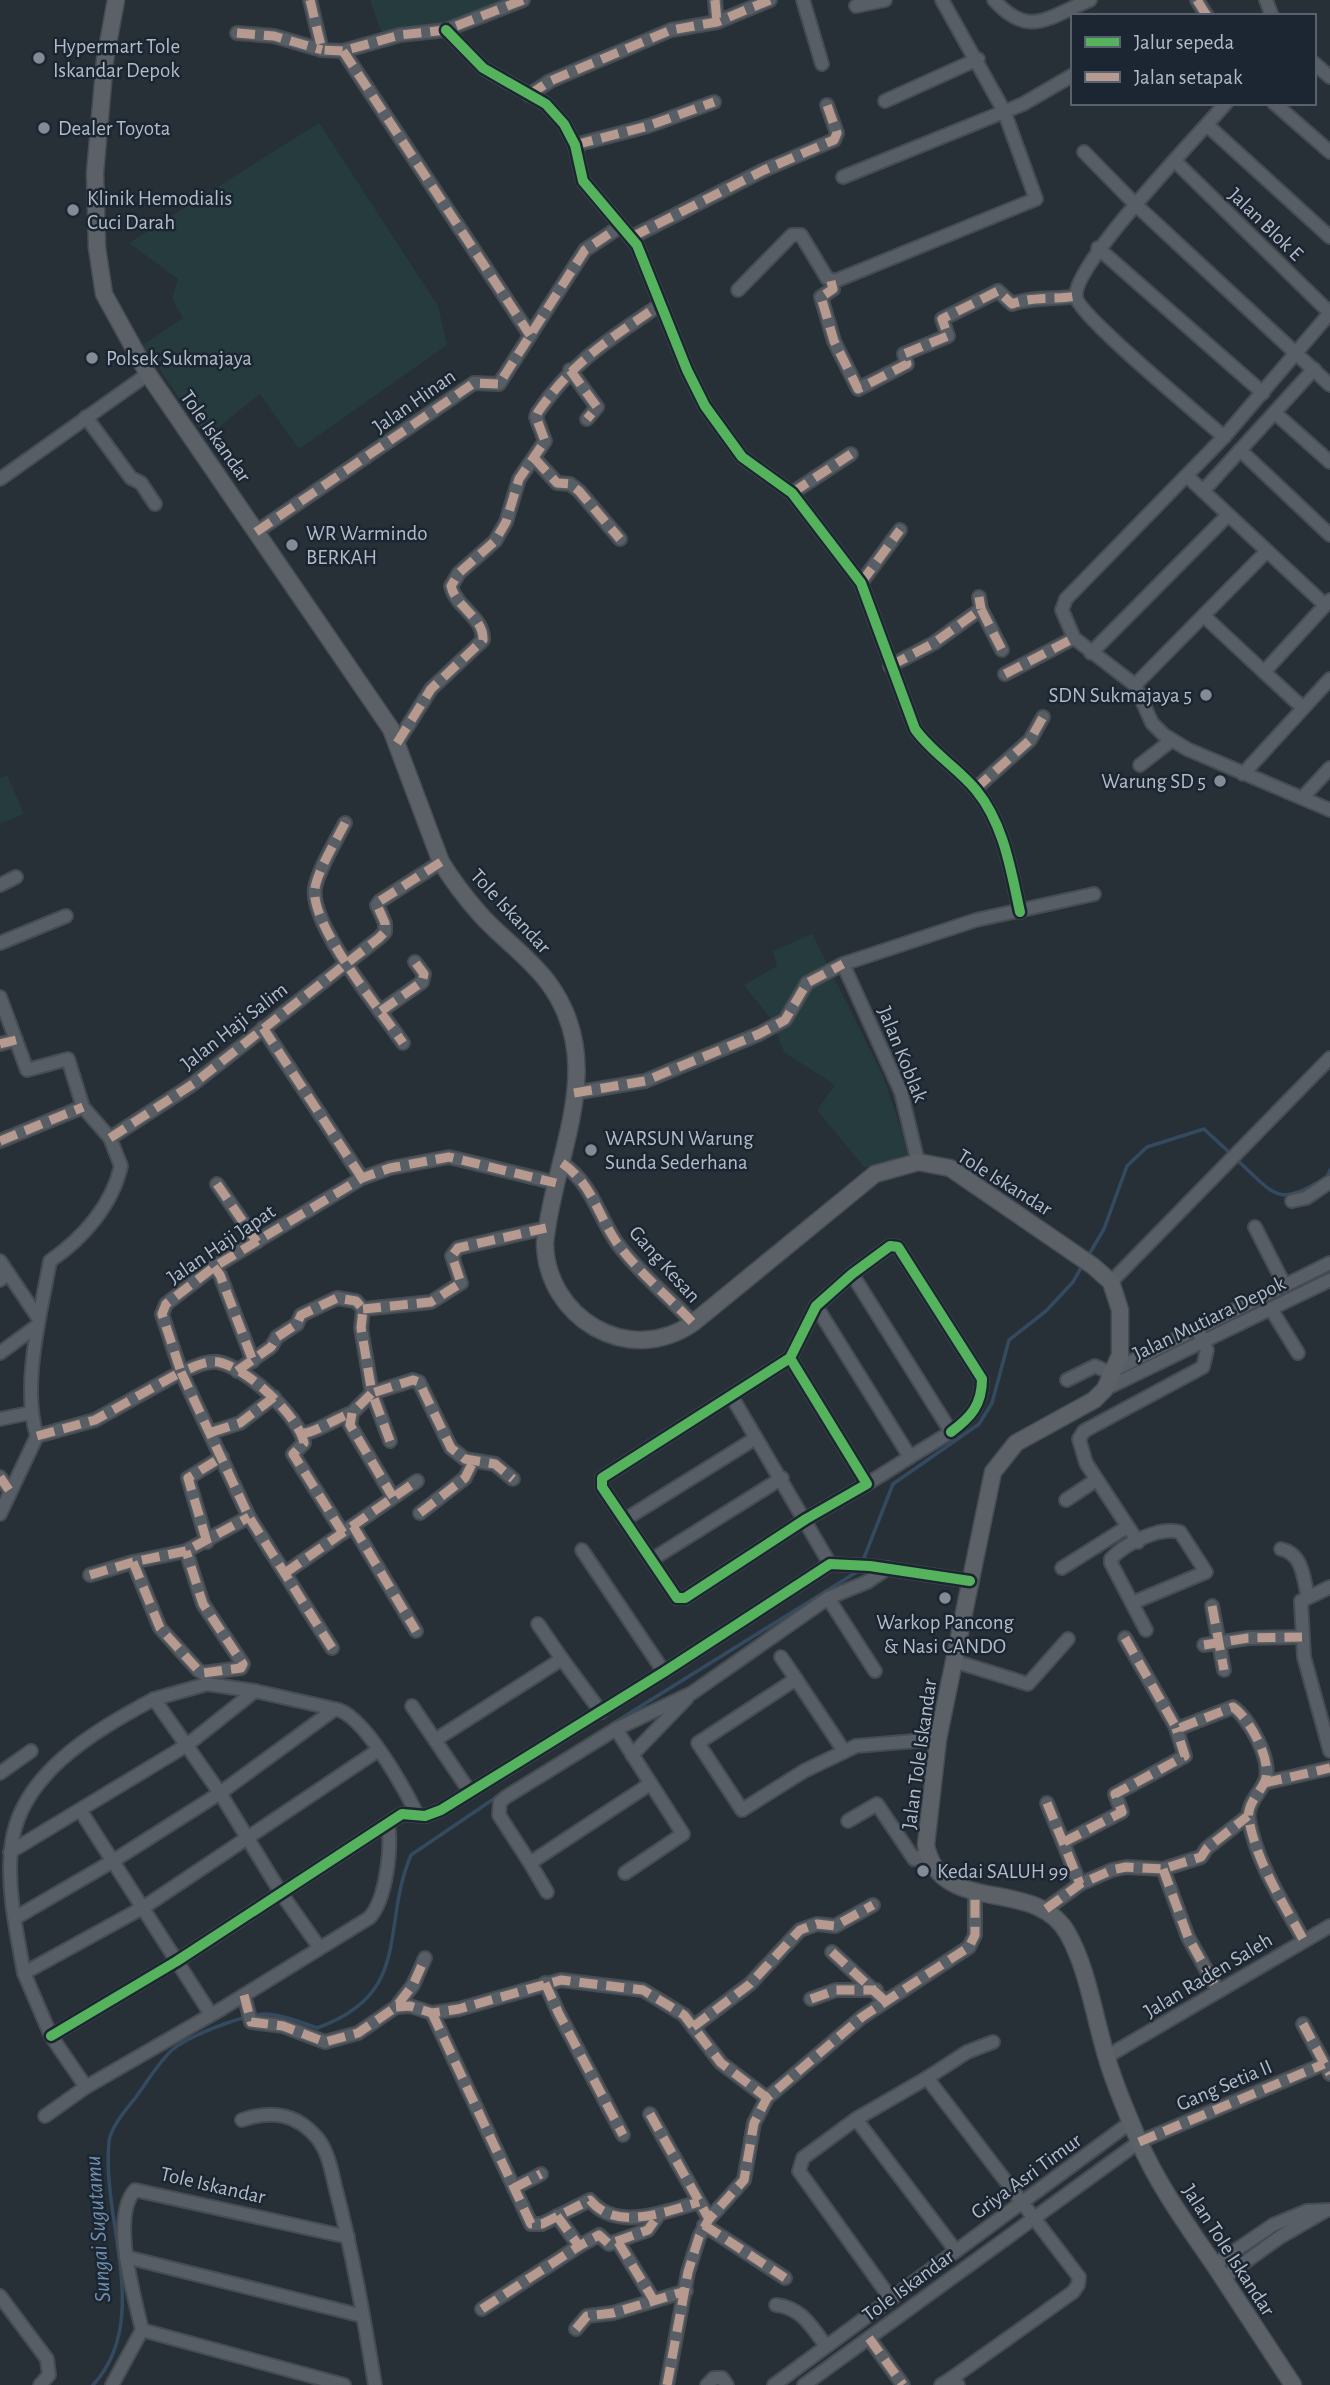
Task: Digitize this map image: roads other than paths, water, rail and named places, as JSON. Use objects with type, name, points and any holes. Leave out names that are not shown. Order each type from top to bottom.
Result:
[{"type":"main road","name":"Tole Iskandar","points":[[116,0],[98,115],[95,173],[97,247],[104,294],[148,374],[391,729],[441,862],[479,914],[527,959],[562,1003],[572,1025],[578,1051],[574,1093],[562,1163],[546,1228],[545,1262],[559,1297],[588,1324],[607,1335],[639,1341],[672,1334],[692,1323],[875,1174],[919,1161],[950,1168],[1064,1245],[1111,1282]]},
{"type":"main road","name":"Jalan Tole Iskandar","points":[[1111,1282],[1117,1296],[1120,1319],[1120,1355],[1105,1389],[1094,1400],[1016,1443],[1006,1452],[993,1472],[938,1739],[928,1854],[943,1879],[956,1888],[1025,1900],[1046,1909],[1068,1933],[1078,1958],[1106,2057],[1139,2143],[1163,2188],[1288,2383]]},
{"type":"street","points":[[310,0],[322,50]]},
{"type":"street","points":[[237,33],[274,36],[322,50],[343,51],[400,35],[446,30],[523,0]]},
{"type":"street","points":[[715,0],[717,22]]},
{"type":"street","points":[[529,95],[550,80],[671,30],[717,22],[770,0]]},
{"type":"street","points":[[803,0],[822,64]]},
{"type":"street","points":[[856,6],[885,0]]},
{"type":"street","points":[[831,281],[1036,199],[1004,111],[978,59],[942,0]]},
{"type":"street","points":[[994,0],[1009,17],[1021,22],[1034,22],[1090,0]]},
{"type":"street","points":[[446,30],[483,68],[556,114],[575,145],[583,181],[632,237],[694,387],[705,406],[742,457],[792,494],[861,583],[915,729],[925,743],[975,789],[996,822],[1020,912]]},
{"type":"street","points":[[343,51],[530,335]]},
{"type":"street","points":[[885,101],[978,59]]},
{"type":"street","points":[[1316,65],[1330,77]]},
{"type":"street","points":[[843,177],[1023,104],[1071,76]]},
{"type":"street","points":[[575,145],[648,126],[715,102]]},
{"type":"street","points":[[632,237],[764,170],[834,140],[837,133],[827,105]]},
{"type":"street","points":[[1224,105],[1098,248],[1077,284],[1076,296],[1079,305],[1115,340],[1224,436]]},
{"type":"street","points":[[1276,105],[1330,152]]},
{"type":"street","points":[[1208,125],[1330,237]]},
{"type":"street","points":[[1084,152],[1136,205],[1330,385]]},
{"type":"street","name":"Jalan Blok E","points":[[1176,162],[1330,313]]},
{"type":"street","name":"Jalan Hinan","points":[[257,532],[474,383],[499,384],[584,250],[621,226]]},
{"type":"street","points":[[738,290],[796,234],[808,241],[831,281],[833,289],[821,298],[834,341],[858,389],[907,364],[904,354],[948,336],[942,319],[998,291],[1012,304],[1031,297],[1061,299],[1076,296]]},
{"type":"street","points":[[1098,248],[1263,393]]},
{"type":"street","points":[[397,743],[431,689],[483,640],[482,627],[453,595],[451,586],[459,573],[486,551],[501,532],[517,492],[519,479],[545,441],[536,417],[537,412],[570,370],[586,355],[661,304]]},
{"type":"street","points":[[1330,313],[1297,355],[1187,476],[1066,598],[1062,610],[1074,638],[1135,685],[1152,723],[1172,740],[1243,774],[1304,796],[1330,810]]},
{"type":"street","points":[[1202,491],[1314,369]]},
{"type":"street","points":[[570,370],[597,407],[587,419]]},
{"type":"street","points":[[0,479],[148,374]]},
{"type":"street","points":[[1275,413],[1330,462]]},
{"type":"street","points":[[86,417],[131,478],[141,483],[155,504]]},
{"type":"street","points":[[1240,450],[1330,535]]},
{"type":"street","points":[[792,494],[851,454]]},
{"type":"street","points":[[534,458],[559,485],[570,484],[579,491],[620,539]]},
{"type":"street","points":[[1187,476],[1228,516],[1327,602],[1265,672]]},
{"type":"street","points":[[1091,653],[1228,516]]},
{"type":"street","points":[[861,583],[900,530]]},
{"type":"street","points":[[1135,685],[1205,617],[1267,551]]},
{"type":"street","points":[[890,666],[940,639],[980,603],[1002,650]]},
{"type":"street","points":[[1205,617],[1302,707]]},
{"type":"street","points":[[1005,674],[1074,638]]},
{"type":"street","points":[[1243,774],[1330,679]]},
{"type":"street","points":[[975,789],[1030,740],[1043,717]]},
{"type":"street","points":[[1140,765],[1172,740]]},
{"type":"street","points":[[1304,796],[1330,768]]},
{"type":"street","points":[[345,823],[315,888],[320,921],[403,1043]]},
{"type":"street","name":"Jalan Haji Salim","points":[[110,1138],[193,1084],[382,935],[385,923],[377,905],[380,901],[441,862]]},
{"type":"street","points":[[0,885],[16,877]]},
{"type":"street","points":[[574,1093],[645,1082],[759,1034],[785,1020],[807,983],[843,964],[954,926],[1094,894]]},
{"type":"street","points":[[0,943],[66,916]]},
{"type":"street","points":[[381,1011],[422,982],[424,974],[415,961]]},
{"type":"street","name":"Jalan Koblak","points":[[843,964],[901,1093],[919,1161]]},
{"type":"street","points":[[0,997],[28,1072],[68,1059],[83,1107],[110,1138],[121,1166],[119,1178],[79,1241],[50,1261],[37,1323],[30,1413],[37,1436],[30,1455],[9,1490],[0,1514]]},
{"type":"street","points":[[263,1028],[362,1178]]},
{"type":"street","points":[[0,1044],[16,1040]]},
{"type":"street","points":[[1111,1282],[1329,1061]]},
{"type":"street","points":[[0,1141],[83,1107]]},
{"type":"street","name":"Jalan Haji Japat","points":[[181,1372],[163,1309],[214,1267],[362,1178],[449,1157],[556,1183]]},
{"type":"street","name":"Gang Kesan","points":[[562,1163],[584,1181],[607,1227],[632,1263],[692,1323]]},
{"type":"street","points":[[1292,1201],[1306,1198],[1330,1182]]},
{"type":"street","points":[[217,1184],[257,1242]]},
{"type":"street","points":[[1255,1227],[1284,1284]]},
{"type":"street","points":[[363,1309],[431,1302],[461,1283],[452,1256],[458,1248],[546,1228]]},
{"type":"street","points":[[896,1245],[982,1379],[982,1395],[971,1417],[951,1432],[806,1518],[685,1598],[677,1598],[603,1487],[602,1478],[789,1358],[816,1306],[852,1274],[890,1246],[896,1245]]},
{"type":"street","points":[[0,1261],[4,1276],[37,1323]]},
{"type":"street","name":"Jalan Mutiara Depok","points":[[1115,1371],[1330,1263]]},
{"type":"street","points":[[214,1267],[253,1360]]},
{"type":"street","points":[[852,1274],[951,1432]]},
{"type":"street","name":"Jalan Mutiara Depok","points":[[1105,1389],[1330,1280]]},
{"type":"street","points":[[237,1371],[271,1347],[277,1337],[298,1324],[301,1315],[321,1304],[337,1298],[353,1299],[363,1309]]},
{"type":"street","points":[[816,1306],[910,1457]]},
{"type":"street","points":[[363,1309],[361,1328],[372,1393],[390,1441]]},
{"type":"street","points":[[1271,1309],[1298,1353]]},
{"type":"street","points":[[0,1353],[37,1323]]},
{"type":"street","points":[[1138,1542],[1086,1463],[1079,1439],[1084,1431],[1203,1367],[1208,1356],[1197,1328]]},
{"type":"street","points":[[789,1358],[867,1484]]},
{"type":"street","points":[[37,1436],[95,1420],[181,1372],[213,1362],[237,1371],[274,1397],[303,1433],[304,1443],[293,1454],[416,1631]]},
{"type":"street","points":[[1067,1380],[1095,1366],[1115,1371]]},
{"type":"street","points":[[181,1372],[212,1432],[249,1517],[332,1648]]},
{"type":"street","points":[[1134,1376],[1147,1399]]},
{"type":"street","points":[[303,1433],[309,1433],[334,1418],[352,1413],[372,1393],[413,1380],[418,1382],[452,1448],[473,1462],[487,1461],[495,1464],[513,1479]]},
{"type":"street","points":[[732,1396],[834,1564]]},
{"type":"street","points":[[212,1432],[240,1423],[274,1397]]},
{"type":"street","points":[[0,1419],[30,1413]]},
{"type":"street","points":[[352,1413],[350,1425],[393,1497]]},
{"type":"street","points":[[624,1520],[756,1438]]},
{"type":"street","points":[[207,1542],[188,1478],[222,1457]]},
{"type":"street","points":[[420,1513],[465,1478],[473,1462]]},
{"type":"street","points":[[0,1477],[9,1490]]},
{"type":"street","points":[[651,1560],[782,1478]]},
{"type":"street","points":[[1066,1500],[1096,1480]]},
{"type":"street","points":[[285,1573],[417,1481]]},
{"type":"street","points":[[90,1575],[133,1562],[186,1551],[249,1517]]},
{"type":"street","points":[[1062,1567],[1127,1527]]},
{"type":"street","points":[[1146,1630],[1111,1563],[1112,1557],[1160,1531],[1170,1529],[1180,1532],[1212,1585]]},
{"type":"street","points":[[1281,1549],[1298,1558],[1304,1599],[1304,1657],[1330,1751]]},
{"type":"street","points":[[582,1550],[664,1672]]},
{"type":"street","points":[[133,1562],[160,1628],[198,1670],[203,1673],[241,1668],[243,1664],[203,1604],[186,1551]]},
{"type":"street","points":[[51,2036],[177,1961],[402,1814],[425,1816],[441,1810],[834,1564],[888,1568],[970,1581]]},
{"type":"street","points":[[547,1892],[499,1815],[500,1802],[616,1729],[692,1693],[828,1598],[867,1582],[888,1568]]},
{"type":"street","points":[[1132,1603],[1206,1572]]},
{"type":"street","points":[[1304,1599],[1330,1587]]},
{"type":"street","points":[[828,1598],[876,1671]]},
{"type":"street","points":[[1212,1606],[1211,1643],[1224,1670]]},
{"type":"street","points":[[538,1624],[601,1712]]},
{"type":"street","points":[[1211,1643],[1302,1637]]},
{"type":"street","points":[[954,1661],[1028,1684],[1068,1639]]},
{"type":"street","points":[[1064,1842],[1122,1812],[1115,1794],[1185,1756],[1176,1728],[1125,1639]]},
{"type":"street","points":[[781,1657],[844,1751]]},
{"type":"street","points":[[435,1740],[562,1660]]},
{"type":"street","points":[[796,1679],[701,1740],[698,1747],[742,1810],[804,1771],[844,1751],[878,1741],[938,1739]]},
{"type":"street","points":[[86,2087],[51,2036],[24,1973],[15,1918],[10,1852],[21,1811],[36,1783],[70,1754],[154,1699],[206,1684],[255,1691],[349,1713],[417,1814]]},
{"type":"street","points":[[10,1852],[187,1745],[255,1691]]},
{"type":"street","points":[[632,1755],[692,1693]]},
{"type":"street","points":[[154,1699],[220,1793],[281,1893],[319,1947]]},
{"type":"street","points":[[412,1706],[470,1791]]},
{"type":"street","points":[[1176,1728],[1181,1730],[1229,1707],[1236,1708],[1263,1750],[1268,1765],[1264,1783],[1249,1807],[1248,1816],[1261,1861],[1304,1941]]},
{"type":"street","points":[[15,1918],[114,1861],[220,1793],[335,1709]]},
{"type":"street","points":[[616,1729],[682,1834],[625,1873]]},
{"type":"street","points":[[0,1773],[31,1751]]},
{"type":"street","points":[[24,1973],[144,1907],[377,1751]]},
{"type":"street","points":[[1264,1783],[1330,1768]]},
{"type":"street","points":[[530,1863],[650,1784]]},
{"type":"street","points":[[1047,1803],[1080,1884]]},
{"type":"street","points":[[848,1821],[877,1804],[914,1859],[928,1854]]},
{"type":"street","points":[[80,1810],[210,2013]]},
{"type":"street","points":[[1046,1909],[1080,1884],[1126,1867],[1163,1869],[1201,1857],[1213,1843],[1248,1816]]},
{"type":"street","points":[[45,2116],[86,2087],[210,2013],[246,1998],[319,1947],[369,1918],[378,1909],[389,1847],[388,1824]]},
{"type":"street","points":[[1163,1869],[1188,1937],[1218,1991]]},
{"type":"street","points":[[667,2385],[688,2272],[706,2222],[744,2180],[754,2123],[767,2098],[821,2050],[885,2001],[969,1947],[975,1936],[975,1892]]},
{"type":"street","points":[[693,2027],[731,2001],[769,1966],[800,1930],[817,1924],[835,1926],[873,1905]]},
{"type":"street","name":"Jalan Raden Saleh","points":[[1106,2057],[1330,1926]]},
{"type":"street","points":[[832,1952],[885,2001]]},
{"type":"street","points":[[246,1998],[250,2021],[283,2026],[325,2042],[358,2033],[396,2007],[413,1985],[425,1958]]},
{"type":"street","points":[[396,2007],[410,2006],[432,2013],[458,2009],[561,1980],[643,1990],[684,2015],[722,2063],[767,2098]]},
{"type":"street","points":[[545,1983],[623,2135]]},
{"type":"street","points":[[811,1999],[836,1990],[876,1990]]},
{"type":"street","points":[[432,2013],[469,2098],[531,2224],[542,2224],[590,2200],[600,2212],[609,2216],[659,2214],[699,2202]]},
{"type":"street","name":"Gang Setia II","points":[[1139,2143],[1327,2069],[1303,2024]]},
{"type":"street","points":[[891,2299],[801,2179],[799,2171],[803,2158],[856,2119],[967,2052],[993,2042]]},
{"type":"street","points":[[927,2078],[1079,2277],[1078,2285],[950,2383]]},
{"type":"street","points":[[242,2120],[263,2113],[281,2113],[319,2140],[329,2162],[348,2237],[375,2385]]},
{"type":"street","points":[[650,2114],[699,2202],[706,2222],[785,2278]]},
{"type":"street","points":[[856,2119],[956,2251]]},
{"type":"street","name":"Griya Asri Timur","points":[[774,2385],[1131,2122]]},
{"type":"street","name":"Tole Iskandar","points":[[804,2385],[1139,2143]]},
{"type":"street","points":[[514,2188],[541,2174]]},
{"type":"street","name":"Tole Iskandar","points":[[142,2330],[126,2257],[126,2215],[131,2195],[140,2189],[348,2237]]},
{"type":"street","points":[[1218,2271],[1328,2211]]},
{"type":"street","points":[[482,2309],[599,2235],[607,2244],[618,2242],[648,2230],[659,2214]]},
{"type":"street","points":[[557,2216],[579,2246]]},
{"type":"street","points":[[618,2242],[653,2299]]},
{"type":"street","points":[[126,2257],[363,2316]]},
{"type":"street","points":[[576,2329],[586,2316],[613,2314],[653,2299],[686,2291]]},
{"type":"street","points":[[0,2296],[47,2359],[49,2375],[40,2385]]},
{"type":"street","points":[[776,2305],[791,2307],[801,2312],[826,2346]]},
{"type":"street","points":[[112,2385],[142,2330],[344,2385]]},
{"type":"street","points":[[869,2338],[903,2385]]},
{"type":"street","points":[[707,2385],[714,2378],[722,2378],[727,2385]]},
{"type":"waterway","name":"Sungai Sugutamu","points":[[1088,1256],[1104,1229],[1127,1166],[1147,1147],[1204,1129],[1231,1154]]},
{"type":"waterway","name":"Sungai Sugutamu","points":[[1237,1160],[1270,1189],[1287,1195],[1310,1187],[1327,1177],[1330,1170]]},
{"type":"waterway","name":"Sungai Sugutamu","points":[[862,1563],[893,1484],[979,1424],[992,1403],[1009,1340],[1046,1311],[1073,1282],[1082,1266]]},
{"type":"waterway","name":"Sungai Sugutamu","points":[[522,1780],[860,1570]]},
{"type":"waterway","name":"Sungai Sugutamu","points":[[93,2385],[111,2359],[120,2331],[120,2268],[108,2172],[110,2136],[119,2118],[167,2055],[180,2044],[203,2032],[256,2015],[286,2017],[317,2028],[348,2014],[368,1996],[381,1977],[389,1956],[402,1882],[411,1855],[498,1796]]},
{"type":"place","name":"Hypermart Tole Iskandar Depok","points":[[39,58]]},
{"type":"place","name":"Dealer Toyota","points":[[44,128]]},
{"type":"place","name":"Klinik Hemodialis Cuci Darah","points":[[73,210]]},
{"type":"place","name":"Polsek Sukmajaya","points":[[92,358]]},
{"type":"place","name":"WR Warmindo BERKAH","points":[[292,545]]},
{"type":"place","name":"SDN Sukmajaya 5","points":[[1206,695]]},
{"type":"place","name":"Warung SD 5","points":[[1220,781]]},
{"type":"place","name":"WARSUN Warung Sunda Sederhana","points":[[591,1150]]},
{"type":"place","name":"Warkop Pancong & Nasi CANDO","points":[[945,1598]]},
{"type":"place","name":"Kedai SALUH 99","points":[[923,1871]]}]
